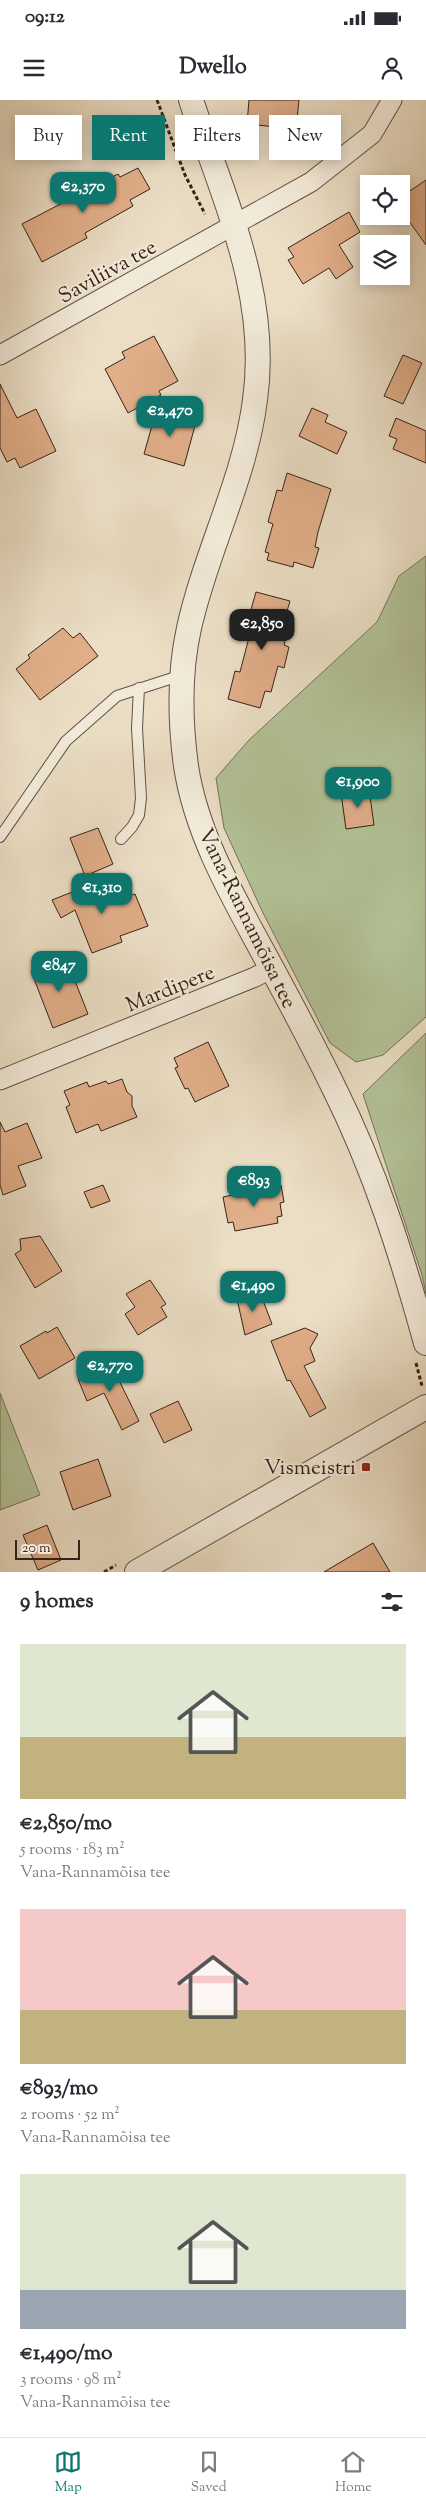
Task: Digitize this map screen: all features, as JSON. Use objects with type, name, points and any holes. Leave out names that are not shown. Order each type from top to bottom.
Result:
[{"type":"street","name":"Vana-Rannamõisa tee","points":[[191,100],[226,231],[249,273],[256,318],[258,368],[256,398],[249,437],[189,629],[182,675],[181,717],[187,768],[199,820],[230,892],[335,1090],[360,1145],[392,1226],[421,1352]]},
{"type":"street","name":"Saviliiva tee","points":[[0,355],[226,231],[311,182],[372,134],[392,100]]},
{"type":"street","name":"Mardipere","points":[[0,1080],[255,977],[272,968]]},
{"type":"street","points":[[137,1572],[424,1398]]},
{"type":"lane","points":[[0,836],[66,741],[117,696],[182,675]]},
{"type":"lane","points":[[122,839],[132,828],[139,814],[141,798],[137,728],[139,688]]},
{"type":"path","points":[[157,100],[185,175],[226,231]]},
{"type":"path","points":[[421,1352],[424,1398]]},
{"type":"green space","points":[[426,556],[426,1017],[383,1055],[356,1062],[330,1043],[263,913],[224,828],[216,778],[249,740],[377,622],[399,576]]},
{"type":"green space","points":[[426,1033],[426,1294],[422,1275],[363,1094]]},
{"type":"green space","points":[[0,1393],[40,1495],[0,1510]]},
{"type":"building","points":[[249,100],[299,100],[297,115],[269,115],[269,126],[259,125],[259,115],[248,115]]},
{"type":"building","points":[[138,168],[150,189],[130,200],[133,206],[85,233],[87,238],[42,262],[22,224],[118,174],[120,177]]},
{"type":"building","points":[[426,180],[426,245],[410,223],[410,191]]},
{"type":"building","points":[[349,212],[360,232],[339,245],[353,267],[336,279],[329,268],[303,284],[288,260],[294,257],[288,248]]},
{"type":"building","points":[[154,336],[178,381],[159,391],[161,395],[128,413],[105,369],[125,358],[122,352]]},
{"type":"building","points":[[403,355],[422,363],[403,404],[384,396]]},
{"type":"building","points":[[0,384],[17,418],[36,409],[56,451],[20,468],[15,458],[7,462],[0,448]]},
{"type":"building","points":[[312,408],[328,415],[325,422],[347,432],[337,454],[299,436]]},
{"type":"building","points":[[156,411],[196,422],[184,466],[144,454]]},
{"type":"building","points":[[396,418],[426,431],[426,463],[393,449],[397,439],[389,436]]},
{"type":"building","points":[[287,473],[331,489],[318,532],[315,547],[319,548],[313,568],[294,562],[293,567],[267,560],[269,553],[265,552],[273,524],[268,522],[277,490],[282,491]]},
{"type":"building","points":[[256,592],[290,601],[285,618],[291,620],[284,645],[289,647],[284,668],[278,666],[271,692],[265,691],[260,708],[228,699],[235,671],[240,672],[253,622],[248,620]]},
{"type":"building","points":[[63,628],[73,638],[80,633],[98,656],[40,700],[16,669],[30,658],[28,655]]},
{"type":"building","points":[[369,789],[374,825],[346,829],[341,793]]},
{"type":"building","points":[[98,828],[113,864],[85,876],[70,838]]},
{"type":"building","points":[[100,881],[108,904],[135,894],[148,926],[120,936],[122,942],[92,953],[75,910],[61,918],[52,900]]},
{"type":"building","points":[[66,958],[88,1014],[53,1028],[31,971]]},
{"type":"building","points":[[208,1042],[229,1086],[195,1102],[188,1088],[185,1089],[175,1068],[178,1067],[174,1058]]},
{"type":"building","points":[[122,1079],[127,1092],[132,1096],[132,1106],[137,1117],[101,1131],[98,1124],[76,1133],[66,1107],[70,1105],[64,1091],[87,1082],[89,1087],[106,1081],[108,1084]]},
{"type":"building","points":[[0,1122],[5,1132],[27,1123],[42,1158],[18,1166],[26,1186],[3,1195],[0,1185]]},
{"type":"building","points":[[103,1185],[110,1201],[91,1208],[84,1192]]},
{"type":"building","points":[[281,1185],[284,1202],[280,1203],[282,1216],[277,1217],[278,1223],[235,1231],[233,1222],[228,1223],[223,1197]]},
{"type":"building","points":[[40,1236],[62,1271],[35,1288],[15,1254],[21,1250],[20,1239]]},
{"type":"building","points":[[150,1280],[166,1304],[161,1307],[167,1317],[138,1335],[125,1314],[135,1307],[126,1294]]},
{"type":"building","points":[[259,1290],[272,1324],[245,1335],[237,1299]]},
{"type":"building","points":[[57,1327],[75,1358],[39,1379],[20,1346]]},
{"type":"building","points":[[305,1328],[318,1334],[310,1348],[315,1361],[304,1366],[326,1408],[310,1417],[290,1380],[287,1381],[271,1341]]},
{"type":"building","points":[[110,1362],[139,1421],[122,1430],[104,1393],[87,1401],[78,1379]]},
{"type":"building","points":[[178,1401],[192,1430],[164,1443],[150,1414]]},
{"type":"building","points":[[98,1459],[111,1496],[73,1510],[60,1472]]},
{"type":"building","points":[[47,1525],[61,1560],[38,1570],[23,1535]]},
{"type":"building","points":[[373,1543],[390,1572],[324,1572]]},
{"type":"place","name":"Vismeistri","points":[[366,1467]]}]
